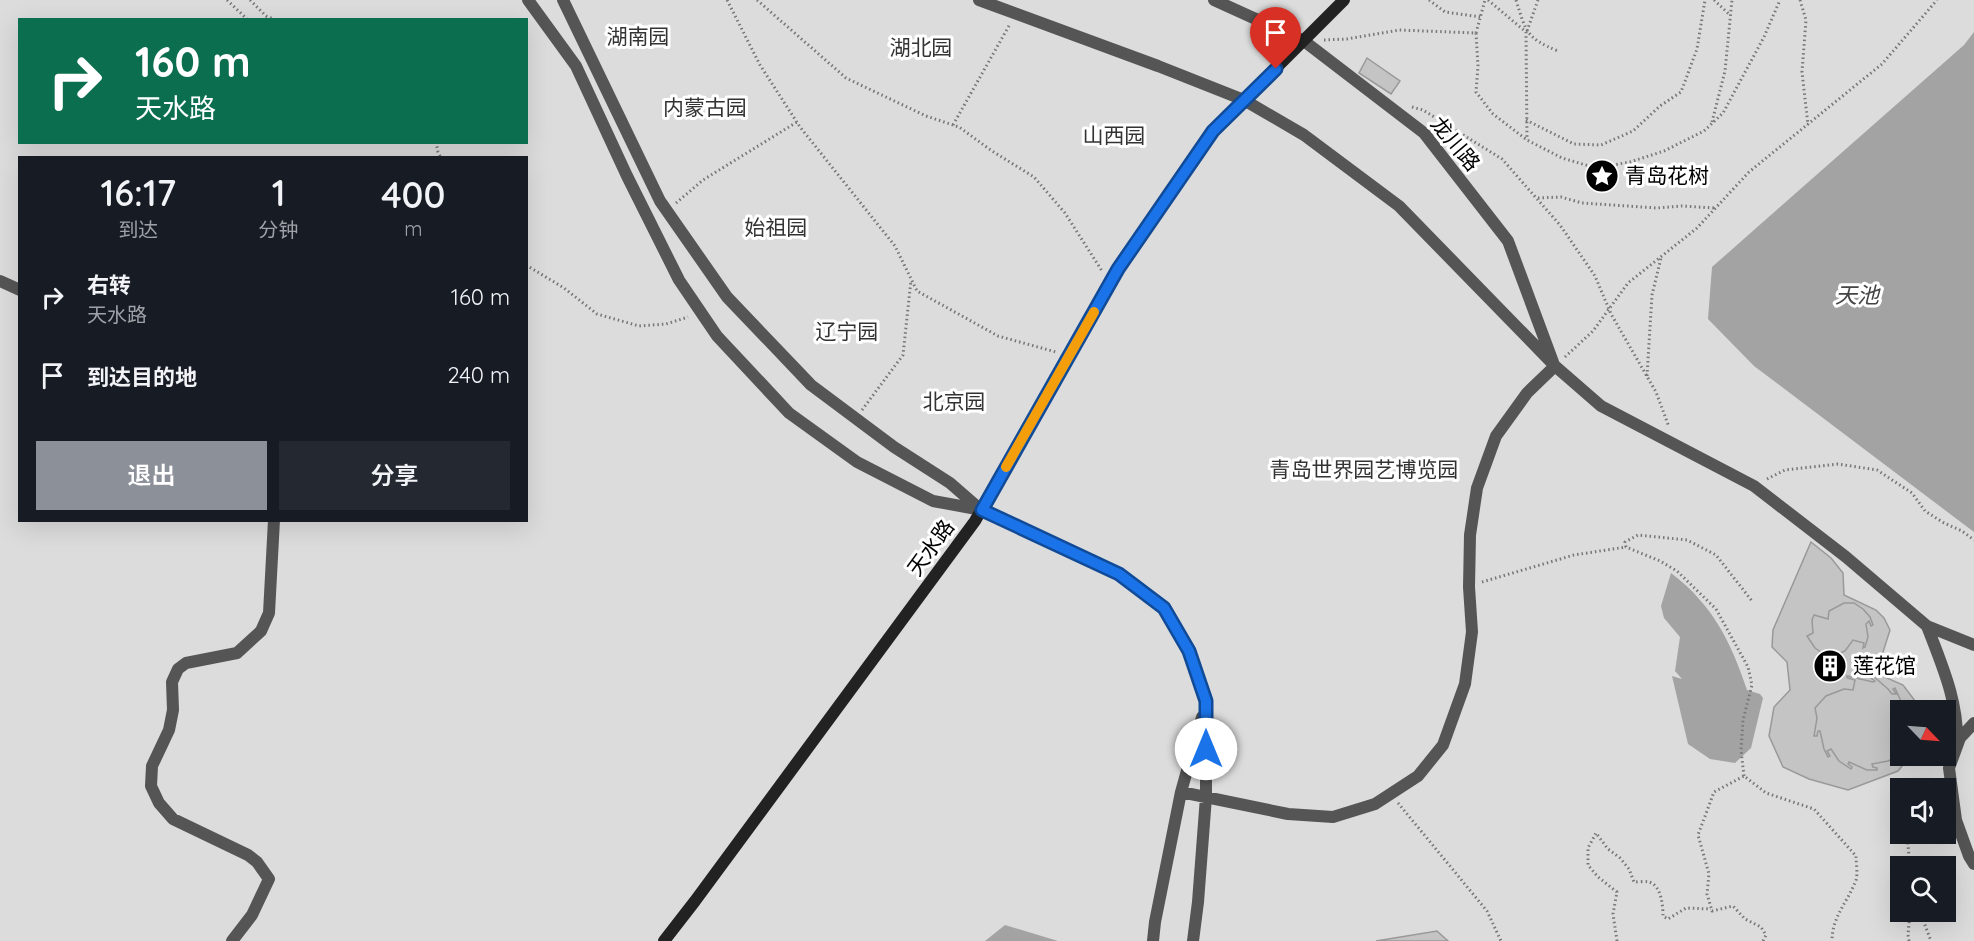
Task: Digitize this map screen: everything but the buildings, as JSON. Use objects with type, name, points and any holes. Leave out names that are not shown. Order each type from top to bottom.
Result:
[{"type":"street","points":[[528,0],[576,66],[627,176],[680,280],[717,336],[789,413],[857,462],[933,501],[982,510],[1119,574],[1164,608],[1189,651],[1206,701],[1206,796],[1193,941]]},
{"type":"street","points":[[563,0],[660,201],[727,297],[811,385],[894,447],[950,483],[982,510]]},
{"type":"street","points":[[979,0],[1245,100],[1304,135],[1399,206],[1555,366],[1601,406],[1754,486],[1928,626],[1974,645]]},
{"type":"street","name":"龙川路","points":[[1214,0],[1304,41],[1424,133],[1508,241],[1555,366]]},
{"type":"street","name":"天水路","points":[[664,941],[982,510],[1111,282],[1213,131],[1344,0]]},
{"type":"street","points":[[0,282],[18,289]]},
{"type":"street","points":[[1181,792],[1288,814],[1333,817],[1375,804],[1418,776],[1443,745],[1466,684],[1472,632],[1469,587],[1470,535],[1477,488],[1496,436],[1527,393],[1555,366]]},
{"type":"street","points":[[232,941],[252,915],[269,879],[257,862],[248,855],[173,819],[159,804],[152,786],[152,766],[169,730],[173,710],[172,682],[178,669],[186,663],[237,652],[261,631],[269,613],[274,522]]},
{"type":"street","points":[[1928,626],[1948,680],[1953,700]]},
{"type":"street","points":[[1153,941],[1181,792],[1206,701]]},
{"type":"street","points":[[1956,715],[1958,724],[1956,749]]},
{"type":"street","points":[[1956,749],[1960,738],[1974,723]]},
{"type":"street","points":[[1950,766],[1956,820],[1974,864]]},
{"type":"path","points":[[227,0],[246,18]]},
{"type":"path","points":[[250,0],[271,18]]},
{"type":"path","points":[[727,0],[760,65],[797,122],[895,246],[917,291],[998,336],[1069,356]]},
{"type":"path","points":[[757,0],[846,78],[926,116],[954,125],[1035,177],[1065,213],[1111,282]]},
{"type":"path","points":[[1429,0],[1444,12],[1480,17]]},
{"type":"path","points":[[1558,51],[1540,44],[1487,0],[1476,33],[1478,66],[1476,92],[1493,114],[1527,140],[1562,158],[1596,168],[1630,162],[1664,151],[1704,131],[1723,113],[1746,75],[1780,0]]},
{"type":"path","points":[[1516,0],[1526,32],[1527,140]]},
{"type":"path","points":[[1526,32],[1538,0]]},
{"type":"path","points":[[1526,120],[1574,144],[1601,145],[1632,131],[1660,106],[1681,92],[1697,49],[1705,0]]},
{"type":"path","points":[[1714,0],[1730,15]]},
{"type":"path","points":[[1712,123],[1725,71],[1732,0]]},
{"type":"path","points":[[1800,0],[1806,20],[1802,72],[1808,125]]},
{"type":"path","points":[[1555,366],[1593,331],[1628,283],[1697,228],[1749,172],[1882,64],[1937,0]]},
{"type":"path","points":[[954,125],[1016,14]]},
{"type":"path","points":[[1304,41],[1347,39],[1399,30],[1476,33]]},
{"type":"path","points":[[1398,113],[1410,106],[1423,110],[1502,159],[1560,225],[1595,276],[1611,314],[1656,392],[1677,447]]},
{"type":"path","points":[[667,210],[703,180],[797,122]]},
{"type":"path","points":[[1536,198],[1561,197],[1582,203],[1657,208],[1681,206],[1715,208]]},
{"type":"path","points":[[1647,377],[1652,295],[1661,256]]},
{"type":"path","points":[[528,266],[564,288],[597,314],[639,326],[666,324],[701,312]]},
{"type":"path","points":[[856,418],[903,355],[911,278]]},
{"type":"path","points":[[1754,486],[1785,470],[1838,464],[1877,470],[1912,493],[1925,511],[1974,540]]},
{"type":"path","points":[[1626,548],[1625,542],[1638,535],[1687,540],[1716,555],[1752,601]]},
{"type":"path","points":[[1476,583],[1574,555],[1626,548],[1660,561],[1677,571],[1716,609],[1748,668],[1752,685],[1743,720],[1741,750],[1744,776],[1766,793],[1814,808],[1856,856],[1856,878],[1835,917],[1832,941]]},
{"type":"path","points":[[1712,909],[1707,894],[1708,874],[1698,835],[1714,792],[1744,776]]},
{"type":"path","points":[[1391,794],[1487,910],[1502,941]]},
{"type":"path","points":[[1617,941],[1613,915],[1617,892],[1598,877],[1588,865],[1588,848],[1596,833],[1608,849],[1629,869],[1634,882],[1648,882],[1656,886],[1663,904],[1663,916],[1668,919],[1686,908],[1712,909],[1712,911],[1733,906],[1745,919],[1761,927],[1766,935],[1763,941]]},
{"type":"path","points":[[1909,922],[1909,941]]},
{"type":"path","points":[[1924,922],[1931,941]]},
{"type":"green space","name":"青岛世界园艺博览园","points":[[0,0],[1974,0],[1974,941],[0,941]]},
{"type":"water","name":"天池","points":[[1974,32],[1974,532],[1754,366],[1708,319],[1712,267],[1964,45]]},
{"type":"water","points":[[1671,573],[1693,592],[1715,619],[1733,653],[1747,690],[1760,694],[1763,698],[1751,748],[1735,763],[1710,759],[1688,744],[1672,676],[1682,679],[1675,671],[1680,637],[1664,618],[1661,606]]},
{"type":"water","points":[[1005,925],[1058,941],[985,941]]},
{"type":"slow traffic","points":[[1006,467],[1094,312]]},
{"type":"place","name":"青岛花树","points":[[1602,176]]},
{"type":"place","name":"莲花馆","points":[[1830,666]]},
{"type":"route","points":[[1206,749],[1206,701],[1189,651],[1164,608],[1119,574],[982,510],[1118,269],[1213,131],[1276,69]]},
{"type":"park label","name":"湖南园","points":[[638,37]]},
{"type":"park label","name":"湖北园","points":[[921,48]]},
{"type":"park label","name":"内蒙古园","points":[[705,108]]},
{"type":"park label","name":"山西园","points":[[1114,136]]},
{"type":"park label","name":"始祖园","points":[[776,228]]},
{"type":"park label","name":"辽宁园","points":[[847,332]]},
{"type":"park label","name":"北京园","points":[[954,402]]}]
